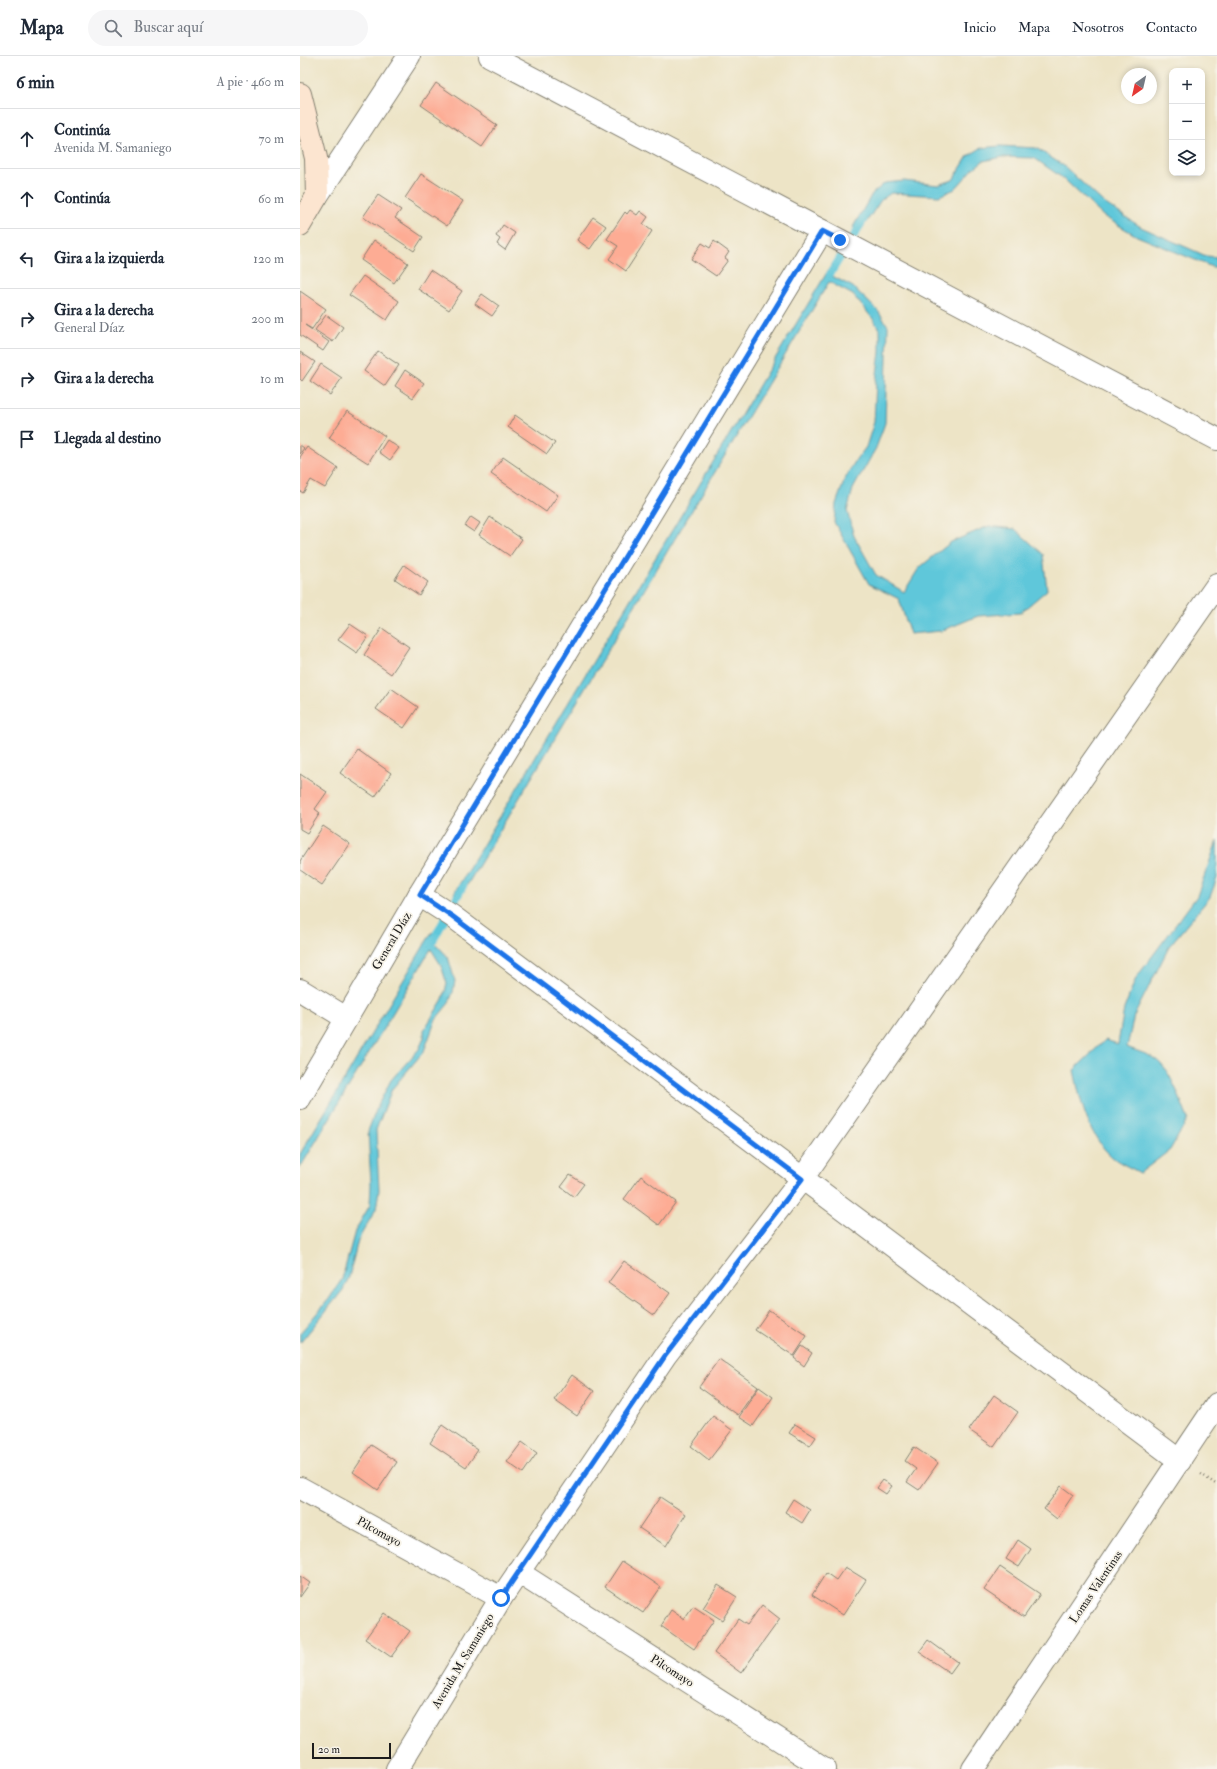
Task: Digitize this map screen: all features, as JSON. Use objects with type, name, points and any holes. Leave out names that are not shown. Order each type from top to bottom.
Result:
[{"type":"street","points":[[300,225],[409,56]]},
{"type":"street","points":[[490,56],[1217,439]]},
{"type":"street","points":[[300,94],[316,158],[318,196]]},
{"type":"street","name":"General Díaz","points":[[300,1098],[420,895],[839,240]]},
{"type":"street","name":"Avenida M. Samaniego","points":[[397,1769],[501,1598],[665,1356],[802,1179],[1217,585]]},
{"type":"street","points":[[420,895],[447,913],[1180,1461]]},
{"type":"street","points":[[300,990],[346,1018]]},
{"type":"street","name":"Lomas Valentinas","points":[[973,1769],[1217,1404]]},
{"type":"street","name":"Pilcomayo","points":[[300,1488],[501,1598]]},
{"type":"street","name":"Pilcomayo","points":[[518,1572],[825,1769]]},
{"type":"water","points":[[1000,146],[1036,148],[1064,166],[1104,203],[1141,227],[1206,256],[1217,257],[1217,267],[1212,267],[1137,236],[1103,216],[1064,179],[1034,158],[1003,157],[983,161],[974,168],[955,189],[939,196],[891,193],[881,200],[861,230],[853,227],[872,194],[885,183],[904,181],[938,185],[953,180],[968,156],[981,148]]},
{"type":"water","points":[[832,264],[837,267],[832,276],[853,287],[878,311],[888,326],[885,423],[876,448],[853,489],[847,511],[854,536],[876,575],[904,592],[919,568],[951,542],[989,526],[1015,529],[1043,554],[1047,590],[1020,613],[978,616],[941,631],[910,634],[899,599],[869,584],[834,522],[836,504],[845,479],[854,463],[866,447],[874,422],[876,381],[880,352],[880,331],[873,319],[853,295],[829,282],[460,897],[454,893]]},
{"type":"water","points":[[1217,841],[1217,878],[1210,897],[1170,945],[1134,1016],[1127,1047],[1153,1057],[1165,1068],[1188,1119],[1170,1150],[1140,1173],[1111,1156],[1095,1135],[1085,1114],[1074,1070],[1105,1040],[1118,1044],[1124,1009],[1136,978],[1197,896]]},
{"type":"water","points":[[432,932],[438,937],[435,943],[448,957],[455,981],[453,992],[449,1003],[436,1019],[424,1051],[392,1089],[376,1130],[379,1190],[376,1209],[358,1240],[349,1277],[343,1290],[300,1343],[300,1333],[329,1299],[342,1279],[355,1231],[370,1205],[371,1184],[368,1131],[378,1105],[391,1080],[419,1049],[424,1038],[424,1030],[443,999],[447,984],[441,965],[431,949],[300,1168],[300,1154]]},
{"type":"building","points":[[436,83],[497,125],[482,147],[421,105]]},
{"type":"building","points":[[421,174],[463,201],[447,226],[405,198]]},
{"type":"building","points":[[378,195],[401,210],[395,218],[423,237],[414,251],[363,217]]},
{"type":"building","points":[[630,210],[637,215],[640,211],[648,217],[643,224],[652,231],[626,271],[609,259],[618,246],[607,239],[625,212],[627,214]]},
{"type":"building","points":[[593,217],[606,226],[590,249],[577,240]]},
{"type":"building","points":[[503,225],[515,233],[505,250],[497,244],[500,239],[496,236]]},
{"type":"building","points":[[374,240],[408,263],[394,283],[361,260]]},
{"type":"building","points":[[714,241],[729,252],[725,258],[728,260],[716,276],[691,259],[702,243],[710,248]]},
{"type":"building","points":[[430,270],[462,291],[449,310],[418,289]]},
{"type":"building","points":[[363,276],[399,301],[387,320],[349,295]]},
{"type":"building","points":[[300,291],[326,309],[312,329],[305,325],[329,342],[323,351],[300,335]]},
{"type":"building","points":[[482,294],[499,306],[492,316],[475,304]]},
{"type":"building","points":[[326,315],[343,327],[333,342],[315,330]]},
{"type":"building","points":[[378,351],[399,365],[385,386],[364,371]]},
{"type":"building","points":[[300,352],[315,362],[302,381],[300,379]]},
{"type":"building","points":[[321,364],[342,378],[330,395],[310,381]]},
{"type":"building","points":[[405,370],[424,383],[413,398],[395,386]]},
{"type":"building","points":[[347,411],[385,436],[368,463],[329,438]]},
{"type":"building","points":[[515,415],[555,443],[547,454],[508,427]]},
{"type":"building","points":[[387,440],[399,448],[390,460],[379,452]]},
{"type":"building","points":[[300,445],[304,448],[300,454]]},
{"type":"building","points":[[307,447],[338,468],[325,488],[311,480],[303,493],[300,491],[300,457]]},
{"type":"building","points":[[503,457],[558,495],[546,512],[491,474]]},
{"type":"building","points":[[471,517],[480,523],[474,532],[465,526]]},
{"type":"building","points":[[490,517],[522,539],[510,556],[479,535]]},
{"type":"building","points":[[404,565],[428,582],[419,595],[395,579]]},
{"type":"building","points":[[350,624],[368,636],[357,653],[338,640]]},
{"type":"building","points":[[382,628],[409,647],[391,674],[364,655]]},
{"type":"building","points":[[391,688],[418,707],[404,728],[376,709]]},
{"type":"building","points":[[357,749],[391,773],[375,797],[340,773]]},
{"type":"building","points":[[300,774],[327,792],[315,809],[320,813],[307,833],[300,829]]},
{"type":"building","points":[[323,826],[350,844],[322,885],[300,870],[300,861]]},
{"type":"building","points":[[570,1175],[584,1184],[574,1197],[561,1187]]},
{"type":"building","points":[[641,1176],[676,1202],[659,1225],[624,1199]]},
{"type":"building","points":[[624,1261],[670,1293],[654,1315],[608,1283]]},
{"type":"building","points":[[769,1310],[807,1336],[794,1356],[755,1330]]},
{"type":"building","points":[[802,1346],[812,1353],[804,1366],[794,1358]]},
{"type":"building","points":[[719,1359],[758,1387],[738,1415],[699,1387]]},
{"type":"building","points":[[572,1375],[594,1391],[577,1416],[554,1400]]},
{"type":"building","points":[[759,1387],[773,1397],[753,1426],[739,1417]]},
{"type":"building","points":[[994,1395],[1018,1412],[994,1447],[969,1430]]},
{"type":"building","points":[[713,1416],[732,1430],[709,1460],[691,1446]]},
{"type":"building","points":[[795,1424],[816,1437],[810,1446],[789,1433]]},
{"type":"building","points":[[442,1425],[478,1450],[466,1467],[430,1443]]},
{"type":"building","points":[[522,1442],[537,1453],[523,1473],[507,1462]]},
{"type":"building","points":[[371,1445],[397,1462],[378,1490],[353,1472]]},
{"type":"building","points":[[914,1447],[938,1463],[919,1490],[907,1482],[916,1469],[905,1461]]},
{"type":"building","points":[[883,1480],[892,1486],[886,1494],[877,1488]]},
{"type":"building","points":[[1061,1486],[1073,1495],[1057,1519],[1044,1509]]},
{"type":"building","points":[[660,1497],[686,1514],[666,1546],[639,1528]]},
{"type":"building","points":[[793,1499],[810,1510],[802,1523],[785,1512]]},
{"type":"building","points":[[1018,1540],[1031,1549],[1019,1567],[1006,1559]]},
{"type":"building","points":[[622,1561],[661,1587],[643,1613],[605,1587]]},
{"type":"building","points":[[845,1567],[866,1580],[843,1615],[812,1595],[826,1573],[836,1580]]},
{"type":"building","points":[[1000,1567],[1040,1594],[1024,1617],[984,1590]]},
{"type":"building","points":[[300,1576],[310,1583],[300,1597]]},
{"type":"building","points":[[718,1585],[737,1597],[722,1620],[703,1608]]},
{"type":"building","points":[[762,1605],[780,1619],[741,1673],[714,1653],[738,1619],[747,1625]]},
{"type":"building","points":[[693,1606],[714,1620],[694,1649],[661,1626],[671,1610],[684,1619]]},
{"type":"building","points":[[384,1613],[410,1631],[391,1657],[365,1639]]},
{"type":"building","points":[[928,1640],[958,1662],[950,1673],[919,1652]]},
{"type":"waterway","points":[[830,274],[863,221]]},
{"type":"waterway","points":[[431,944],[463,886]]},
{"type":"route","points":[[501,1598],[665,1356],[802,1179],[452,916],[420,895],[822,231],[840,240]]}]
